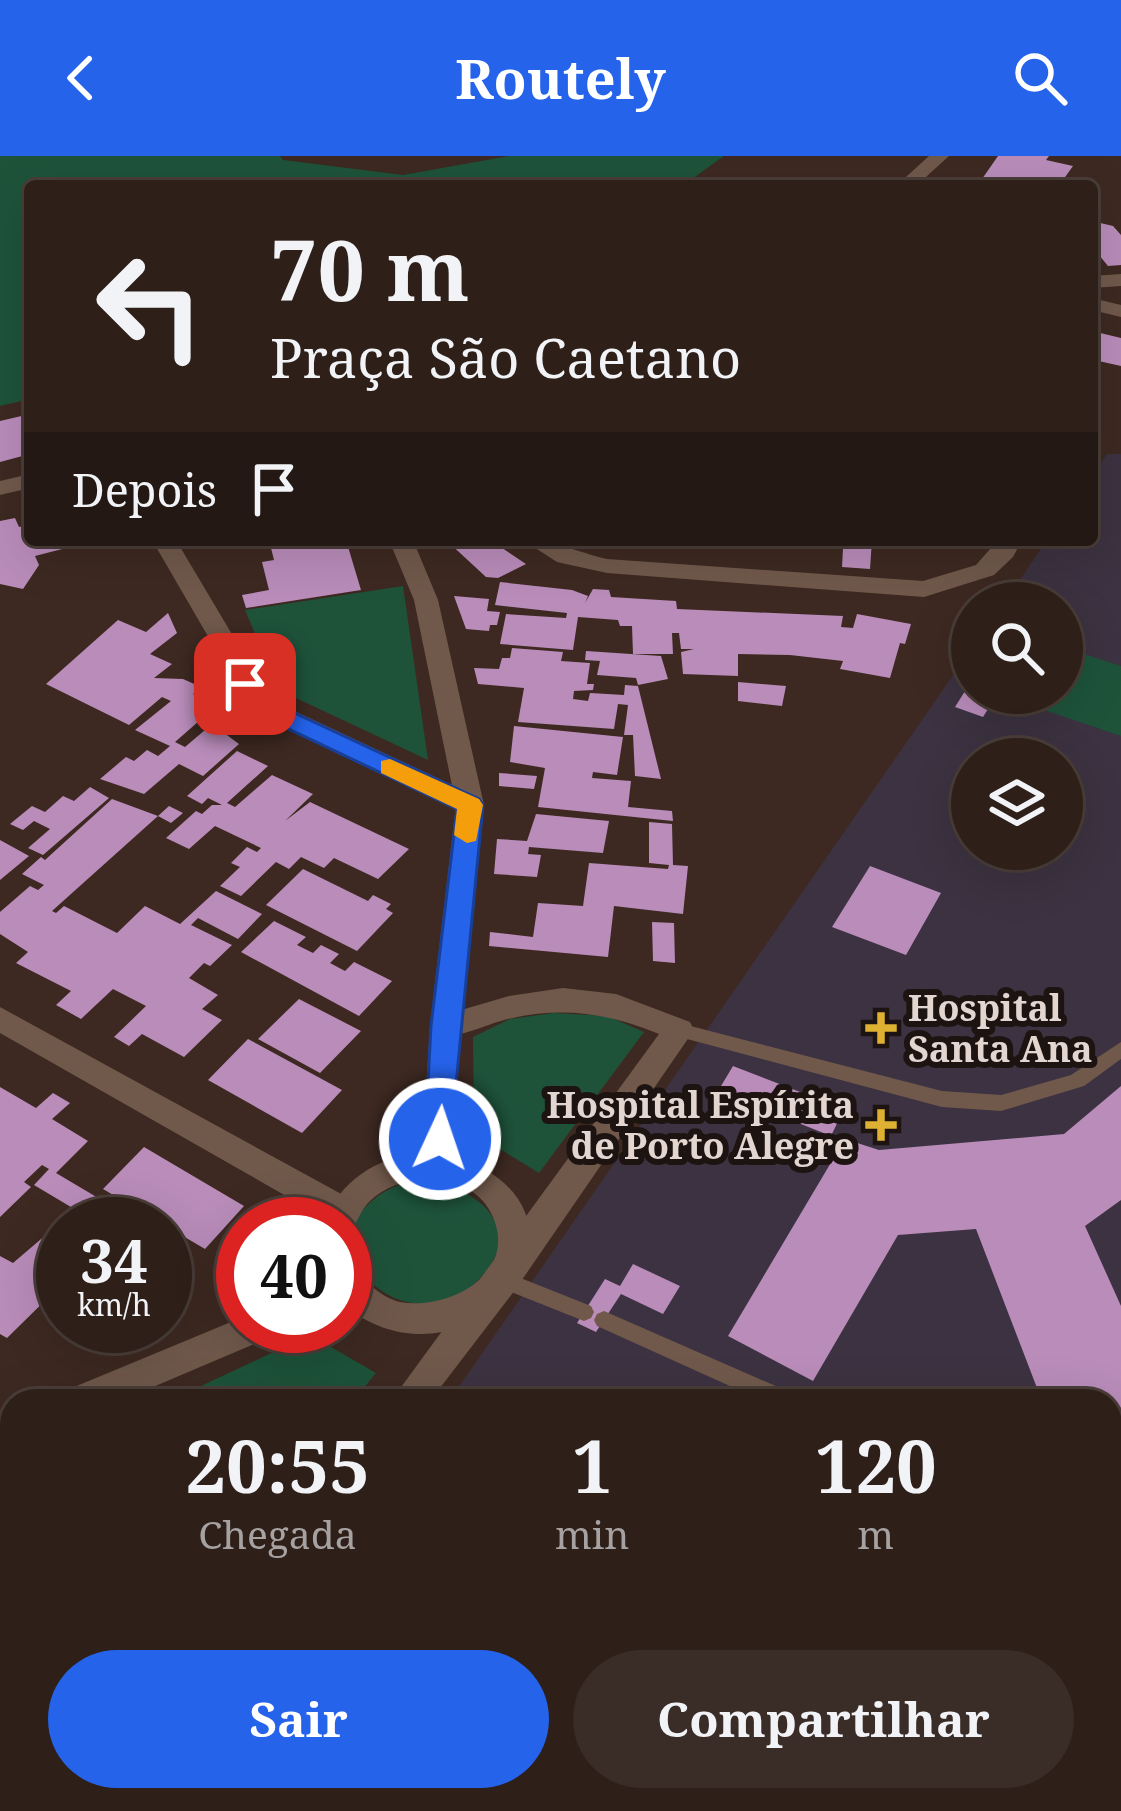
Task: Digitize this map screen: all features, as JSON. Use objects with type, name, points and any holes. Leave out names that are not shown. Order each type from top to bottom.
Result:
[{"type":"street","points":[[912,180],[940,156]]},
{"type":"street","points":[[168,546],[261,706],[470,805]]},
{"type":"street","points":[[404,546],[426,600],[470,805],[445,1026],[438,1165]]},
{"type":"street","points":[[547,546],[566,557],[607,566],[924,589],[985,570],[1008,546]]},
{"type":"street","points":[[418,1389],[503,1280],[679,1030],[628,1005],[570,998],[513,1004],[445,1026]]},
{"type":"street","points":[[0,1018],[304,1197]]},
{"type":"street","points":[[354,1197],[383,1175],[409,1166],[438,1165],[466,1171],[491,1186],[507,1205],[515,1230],[513,1255],[503,1280],[482,1300],[454,1314],[423,1320],[393,1317],[372,1307]]},
{"type":"street","points":[[109,1389],[216,1344]]},
{"type":"lane","points":[[679,1030],[942,1099],[1000,1103],[1077,1081],[1121,1049]]},
{"type":"lane","points":[[503,1280],[759,1389]]},
{"type":"shaded area","name":"Hospital Espírita de Porto Alegre","points":[[1107,454],[1121,454],[1121,1389],[457,1389],[951,678],[951,714],[1083,714],[1083,582],[1018,582],[1043,546],[1098,546],[1098,467]]},
{"type":"green space","points":[[0,156],[280,156],[403,175],[509,156],[724,156],[690,180],[24,180],[24,400],[0,406]]},
{"type":"green space","points":[[403,586],[428,760],[279,690],[245,610]]},
{"type":"green space","points":[[1083,654],[1121,666],[1121,736],[1056,714],[1083,714]]},
{"type":"green space","points":[[554,1013],[607,1016],[644,1032],[539,1173],[474,1133],[473,1037],[510,1019]]},
{"type":"green space","points":[[412,1180],[452,1187],[485,1207],[495,1221],[496,1256],[483,1275],[452,1298],[419,1304],[390,1296],[372,1282],[372,1200]]},
{"type":"green space","points":[[272,1353],[341,1353],[376,1373],[363,1389],[195,1389]]},
{"type":"building","points":[[998,156],[1049,156],[1046,160],[1073,166],[1063,180],[974,180],[982,179]]},
{"type":"building","points":[[1098,222],[1113,226],[1121,235],[1121,265],[1108,266],[1099,255]]},
{"type":"building","points":[[1098,332],[1121,338],[1121,366],[1098,361]]},
{"type":"building","points":[[24,415],[24,456],[0,462],[0,421]]},
{"type":"building","points":[[15,518],[19,527],[24,526],[24,546],[70,547],[35,556],[39,565],[23,589],[0,584],[0,521]]},
{"type":"building","points":[[270,546],[348,546],[361,590],[246,608],[242,595],[269,590],[262,562],[274,560]]},
{"type":"building","points":[[452,546],[499,546],[526,564],[498,578],[486,577]]},
{"type":"building","points":[[822,546],[872,546],[870,569],[842,567],[843,549]]},
{"type":"building","points":[[500,582],[572,590],[588,596],[585,603],[593,589],[609,590],[611,597],[676,601],[677,609],[843,616],[841,627],[853,628],[857,614],[911,624],[890,678],[840,669],[843,661],[790,655],[738,654],[738,676],[683,674],[681,652],[694,649],[681,649],[679,633],[672,633],[673,654],[633,654],[632,626],[620,626],[618,620],[578,617],[573,650],[500,644],[506,614],[566,618],[567,613],[495,605]]},
{"type":"building","points":[[454,596],[489,599],[487,611],[500,612],[497,625],[490,625],[489,631],[466,629]]},
{"type":"building","points":[[168,613],[177,633],[150,654],[172,664],[154,678],[183,679],[201,687],[193,694],[204,699],[194,708],[207,714],[175,742],[185,747],[212,724],[239,744],[203,776],[179,764],[144,794],[100,779],[126,757],[134,761],[147,750],[158,756],[170,746],[135,730],[171,701],[162,697],[129,725],[46,684],[118,620],[146,632]]},
{"type":"building","points":[[512,648],[563,652],[561,661],[590,663],[587,684],[594,684],[593,690],[574,691],[573,699],[588,701],[590,693],[624,695],[625,685],[638,686],[661,779],[635,776],[633,735],[624,735],[628,705],[618,704],[614,729],[518,722],[524,688],[478,684],[474,668],[499,669]]},
{"type":"building","points":[[586,651],[661,656],[668,679],[638,685],[636,678],[597,675],[600,661],[585,660]]},
{"type":"building","points":[[738,682],[786,686],[782,706],[738,701]]},
{"type":"building","points":[[514,726],[623,737],[617,775],[593,772],[592,778],[631,781],[628,807],[672,811],[673,821],[538,807],[545,768],[510,762]]},
{"type":"building","points":[[237,751],[268,766],[227,803],[235,807],[272,775],[313,794],[285,821],[310,802],[409,849],[378,879],[334,858],[324,868],[301,857],[289,869],[276,862],[241,896],[220,886],[240,867],[231,863],[247,847],[257,852],[261,848],[215,826],[189,849],[166,838],[196,811],[202,814],[212,805],[222,805],[208,798],[202,804],[187,796]]},
{"type":"building","points":[[499,773],[537,776],[534,789],[499,786]]},
{"type":"building","points":[[90,787],[109,798],[43,855],[28,848],[50,829],[34,821],[23,830],[10,824],[32,806],[45,812],[63,796],[74,801]]},
{"type":"building","points":[[112,799],[158,816],[52,911],[64,906],[117,933],[145,906],[180,924],[216,891],[262,914],[238,939],[198,918],[191,925],[232,945],[189,978],[218,995],[202,1009],[222,1020],[184,1057],[142,1034],[129,1046],[114,1037],[146,1006],[113,989],[81,1019],[56,1005],[71,991],[16,963],[28,952],[0,934],[0,912],[30,886],[38,890],[44,885],[22,874],[41,857],[45,860]]},
{"type":"building","points":[[169,806],[183,813],[171,823],[158,816]]},
{"type":"building","points":[[536,814],[609,821],[603,853],[529,847],[528,854],[541,855],[537,877],[494,874],[497,839],[527,841]]},
{"type":"building","points":[[649,822],[672,824],[673,865],[688,866],[683,914],[614,906],[608,957],[489,946],[490,932],[533,937],[538,903],[583,906],[589,863],[668,869],[669,865],[649,863]]},
{"type":"building","points":[[0,840],[29,856],[0,880]]},
{"type":"building","points":[[870,866],[941,893],[906,955],[832,927]]},
{"type":"building","points":[[303,869],[368,901],[373,895],[391,904],[386,909],[393,913],[357,951],[266,905]]},
{"type":"building","points":[[274,921],[306,937],[297,945],[313,953],[321,945],[339,954],[330,963],[345,971],[354,962],[392,981],[359,1016],[241,952]]},
{"type":"building","points":[[652,922],[674,923],[675,963],[653,961]]},
{"type":"building","points":[[299,999],[361,1031],[320,1073],[258,1039]]},
{"type":"building","points":[[248,1039],[342,1090],[302,1133],[208,1080]]},
{"type":"building","points":[[733,1066],[844,1109],[831,1136],[718,1091]]},
{"type":"building","points":[[1121,1086],[1121,1200],[1085,1226],[1121,1306],[1121,1389],[1037,1389],[976,1229],[898,1235],[813,1381],[728,1336],[845,1139],[879,1150],[1064,1134]]},
{"type":"building","points":[[0,1087],[36,1108],[53,1093],[70,1103],[52,1119],[88,1141],[56,1173],[96,1197],[54,1197],[34,1185],[49,1169],[42,1165],[24,1182],[31,1187],[0,1217]]},
{"type":"building","points":[[144,1147],[229,1197],[216,1197],[216,1237],[205,1249],[192,1241],[192,1197],[117,1197],[103,1189]]},
{"type":"building","points":[[36,1243],[36,1310],[7,1338],[0,1334],[0,1256],[13,1263]]},
{"type":"building","points":[[633,1264],[680,1286],[663,1314],[621,1294],[596,1332],[577,1323],[605,1279],[620,1286]]},
{"type":"slow traffic","points":[[390,767],[470,805],[467,835]]},
{"type":"place","name":"Hospital Santa Ana","points":[[881,1028]]},
{"type":"place","name":"Hospital Espírita de Porto Alegre","points":[[881,1125]]},
{"type":"route","points":[[245,684],[261,706],[470,805],[445,1026],[440,1139]]}]
